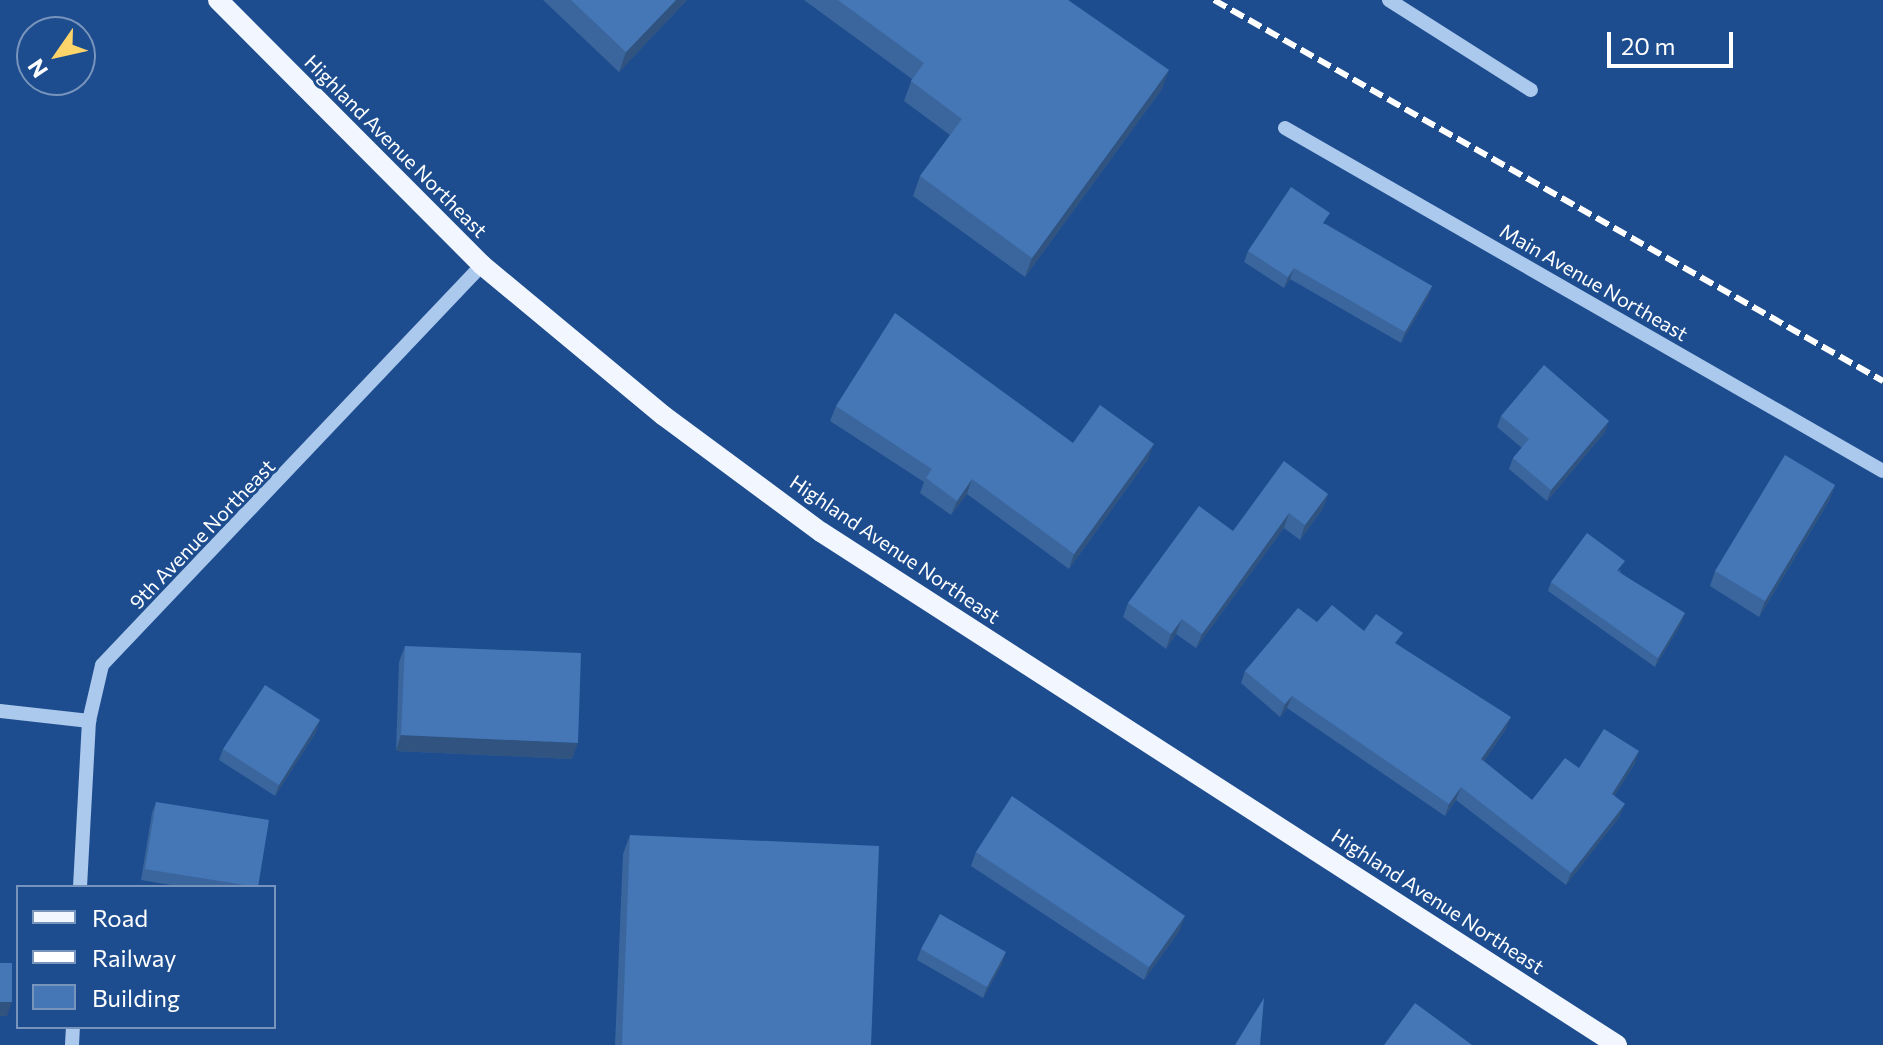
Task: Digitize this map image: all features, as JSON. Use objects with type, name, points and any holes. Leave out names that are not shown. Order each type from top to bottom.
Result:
[{"type":"main road","name":"Highland Avenue Northeast","points":[[218,0],[482,265],[653,408],[821,532],[1617,1045]]},
{"type":"street","points":[[1389,0],[1531,90]]},
{"type":"street","name":"Main Avenue Northeast","points":[[1285,128],[1883,471]]},
{"type":"street","name":"9th Avenue Northeast","points":[[80,885],[89,721],[102,665],[482,265]]},
{"type":"street","points":[[0,711],[89,721]]},
{"type":"building","points":[[571,0],[676,0],[626,52]]},
{"type":"building","points":[[838,0],[1068,0],[1169,70],[1032,258],[920,176],[962,119],[911,81],[924,63]]},
{"type":"building","points":[[1291,187],[1330,213],[1323,223],[1432,286],[1405,332],[1294,268],[1288,277],[1248,251]]},
{"type":"building","points":[[895,313],[1073,443],[1100,405],[1154,444],[1074,554],[972,479],[957,501],[926,478],[932,469],[836,406]]},
{"type":"building","points":[[1544,365],[1609,421],[1551,490],[1513,458],[1529,439],[1501,416]]},
{"type":"building","points":[[1785,455],[1835,485],[1765,601],[1715,571]]},
{"type":"building","points":[[1284,461],[1328,494],[1305,525],[1289,513],[1202,634],[1182,619],[1171,634],[1128,603],[1199,506],[1233,531]]},
{"type":"building","points":[[1587,533],[1625,561],[1617,571],[1685,613],[1658,658],[1551,582]]},
{"type":"building","points":[[1332,605],[1364,631],[1376,614],[1403,633],[1395,643],[1511,717],[1481,759],[1532,800],[1565,758],[1579,768],[1604,729],[1639,751],[1612,794],[1625,804],[1571,873],[1461,787],[1449,804],[1292,696],[1285,704],[1245,671],[1298,608],[1317,622]]},
{"type":"building","points":[[405,646],[581,653],[578,743],[401,735]]},
{"type":"building","points":[[265,685],[320,720],[279,785],[223,749]]},
{"type":"building","points":[[1012,796],[1185,916],[1149,967],[976,852]]},
{"type":"building","points":[[156,802],[269,820],[258,885],[145,869]]},
{"type":"building","points":[[630,835],[879,846],[871,1045],[622,1045]]},
{"type":"building","points":[[940,914],[1006,952],[987,987],[921,949]]},
{"type":"building","points":[[0,963],[12,963],[12,1002],[0,1002]]},
{"type":"building","points":[[1264,998],[1260,1045],[1235,1045]]},
{"type":"building","points":[[1415,1003],[1472,1045],[1384,1045]]},
{"type":"railway","points":[[1214,0],[1883,381]]}]
